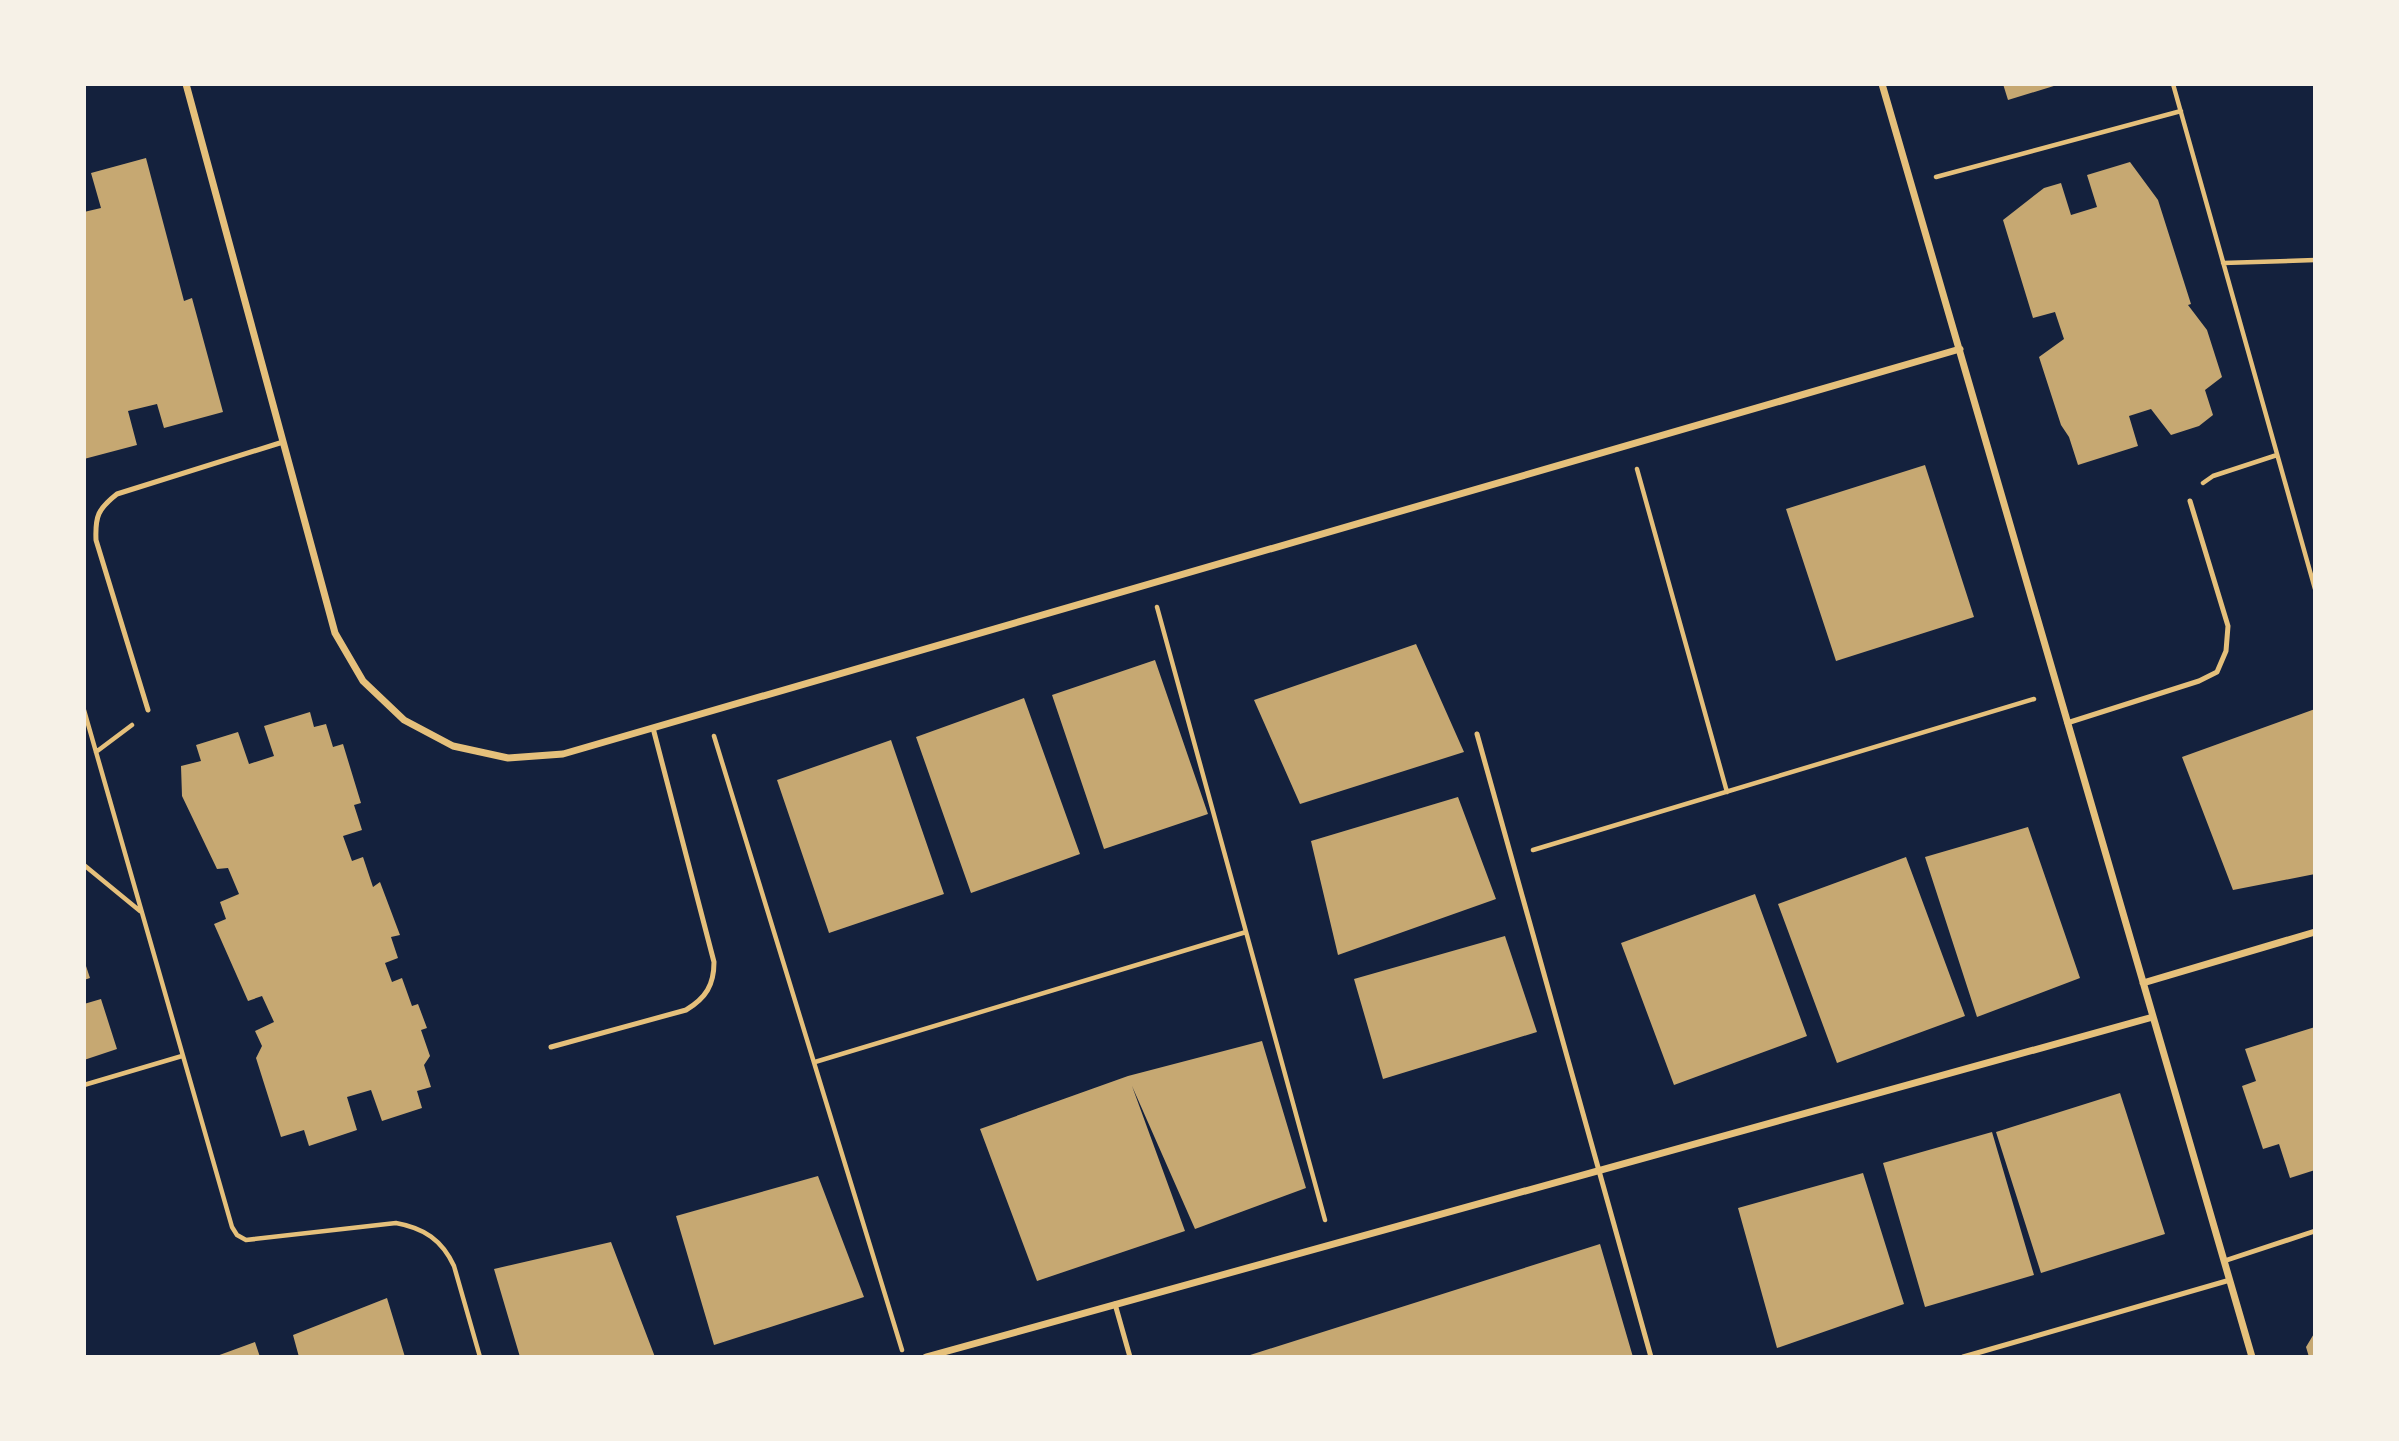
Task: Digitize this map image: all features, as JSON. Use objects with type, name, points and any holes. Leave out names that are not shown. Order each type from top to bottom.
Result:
[{"type":"street","points":[[186,84],[335,633],[363,681],[404,720],[453,746],[508,758],[563,754],[1959,349]]},
{"type":"street","points":[[1882,84],[2252,1357]]},
{"type":"street","points":[[2143,983],[2315,932]]},
{"type":"street","points":[[926,1357],[2153,1017]]},
{"type":"lane","points":[[148,710],[96,540],[95,522],[103,505],[117,494],[283,442]]},
{"type":"lane","points":[[2067,723],[2199,681],[2217,672],[2226,651],[2228,626],[2190,501]]},
{"type":"lane","points":[[551,1047],[686,1010],[699,1003],[709,991],[714,976],[714,962],[653,728]]},
{"type":"lane","points":[[1477,734],[1651,1357]]},
{"type":"lane","points":[[2224,1261],[2315,1231]]},
{"type":"lane","points":[[1964,1357],[2230,1280]]},
{"type":"lane","points":[[1115,1304],[1129,1357]]},
{"type":"path","points":[[2173,84],[2315,589]]},
{"type":"path","points":[[1911,184],[2181,111]]},
{"type":"path","points":[[2223,263],[2315,260]]},
{"type":"path","points":[[1631,444],[1727,792]]},
{"type":"path","points":[[2190,501],[2196,488],[2213,476],[2277,455]]},
{"type":"path","points":[[1151,584],[1332,1244]]},
{"type":"path","points":[[1511,857],[2058,691]]},
{"type":"path","points":[[84,710],[181,1056],[232,1227],[237,1236],[246,1240],[396,1223],[425,1232],[448,1253],[454,1266],[480,1357]]},
{"type":"path","points":[[96,752],[148,710]]},
{"type":"path","points":[[707,712],[904,1357]]},
{"type":"path","points":[[84,865],[141,911]]},
{"type":"path","points":[[815,1062],[1246,932]]},
{"type":"path","points":[[84,1085],[181,1056]]},
{"type":"building","points":[[2003,84],[2057,84],[2057,85],[2008,100]]},
{"type":"building","points":[[146,158],[184,301],[192,298],[223,412],[164,428],[157,404],[128,411],[137,445],[84,459],[84,212],[101,208],[91,173]]},
{"type":"building","points":[[2130,162],[2158,200],[2191,304],[2188,305],[2207,330],[2222,377],[2205,390],[2213,415],[2199,426],[2171,435],[2151,409],[2129,416],[2138,446],[2078,465],[2069,437],[2061,425],[2039,357],[2064,339],[2055,312],[2033,318],[2003,220],[2044,188],[2061,183],[2071,215],[2097,207],[2087,175]]},
{"type":"building","points":[[1925,465],[1974,617],[1836,661],[1786,509]]},
{"type":"building","points":[[1416,644],[1464,752],[1300,804],[1254,700]]},
{"type":"building","points":[[1155,660],[1208,814],[1104,849],[1052,695]]},
{"type":"building","points":[[1024,698],[1080,854],[971,893],[916,737]]},
{"type":"building","points":[[2315,709],[2315,874],[2233,890],[2182,757]]},
{"type":"building","points":[[310,712],[314,727],[326,724],[333,747],[343,744],[361,803],[354,805],[362,830],[343,836],[352,861],[363,857],[373,887],[380,882],[400,935],[391,937],[398,958],[385,963],[392,982],[402,978],[412,1006],[418,1004],[427,1028],[421,1030],[430,1056],[424,1065],[431,1087],[417,1091],[422,1108],[382,1121],[371,1090],[347,1097],[357,1130],[309,1146],[304,1130],[281,1137],[256,1058],[262,1046],[255,1031],[274,1022],[262,996],[248,1001],[214,924],[226,919],[220,902],[239,894],[228,868],[217,869],[182,796],[181,766],[201,761],[196,745],[238,732],[249,764],[274,756],[264,726]]},
{"type":"building","points":[[891,740],[944,894],[829,933],[777,780]]},
{"type":"building","points":[[1458,797],[1496,899],[1338,955],[1311,841]]},
{"type":"building","points":[[2028,827],[2080,978],[1977,1017],[1925,857]]},
{"type":"building","points":[[1906,857],[1965,1016],[1837,1063],[1778,904]]},
{"type":"building","points":[[1755,894],[1807,1036],[1674,1085],[1621,943]]},
{"type":"building","points":[[1505,936],[1537,1032],[1383,1079],[1354,979]]},
{"type":"building","points":[[84,960],[90,978],[84,980]]},
{"type":"building","points":[[101,999],[117,1049],[84,1060],[84,1004]]},
{"type":"building","points":[[2315,1027],[2315,1170],[2290,1178],[2279,1144],[2263,1149],[2242,1086],[2256,1081],[2245,1049]]},
{"type":"building","points":[[1262,1041],[1306,1188],[1195,1229],[1132,1086],[1185,1231],[1037,1281],[980,1129],[1128,1076]]},
{"type":"building","points":[[2120,1093],[2165,1234],[2041,1273],[1996,1132]]},
{"type":"building","points":[[1992,1132],[2034,1275],[1925,1307],[1883,1163]]},
{"type":"building","points":[[1863,1173],[1904,1304],[1777,1348],[1738,1208]]},
{"type":"building","points":[[818,1176],[864,1297],[714,1345],[676,1216]]},
{"type":"building","points":[[611,1242],[655,1357],[520,1357],[494,1269]]},
{"type":"building","points":[[1600,1244],[1633,1357],[1247,1357],[1247,1356]]},
{"type":"building","points":[[387,1298],[405,1357],[299,1357],[293,1335]]},
{"type":"building","points":[[2315,1332],[2315,1357],[2309,1357],[2306,1347]]},
{"type":"building","points":[[255,1342],[260,1357],[214,1357]]}]
